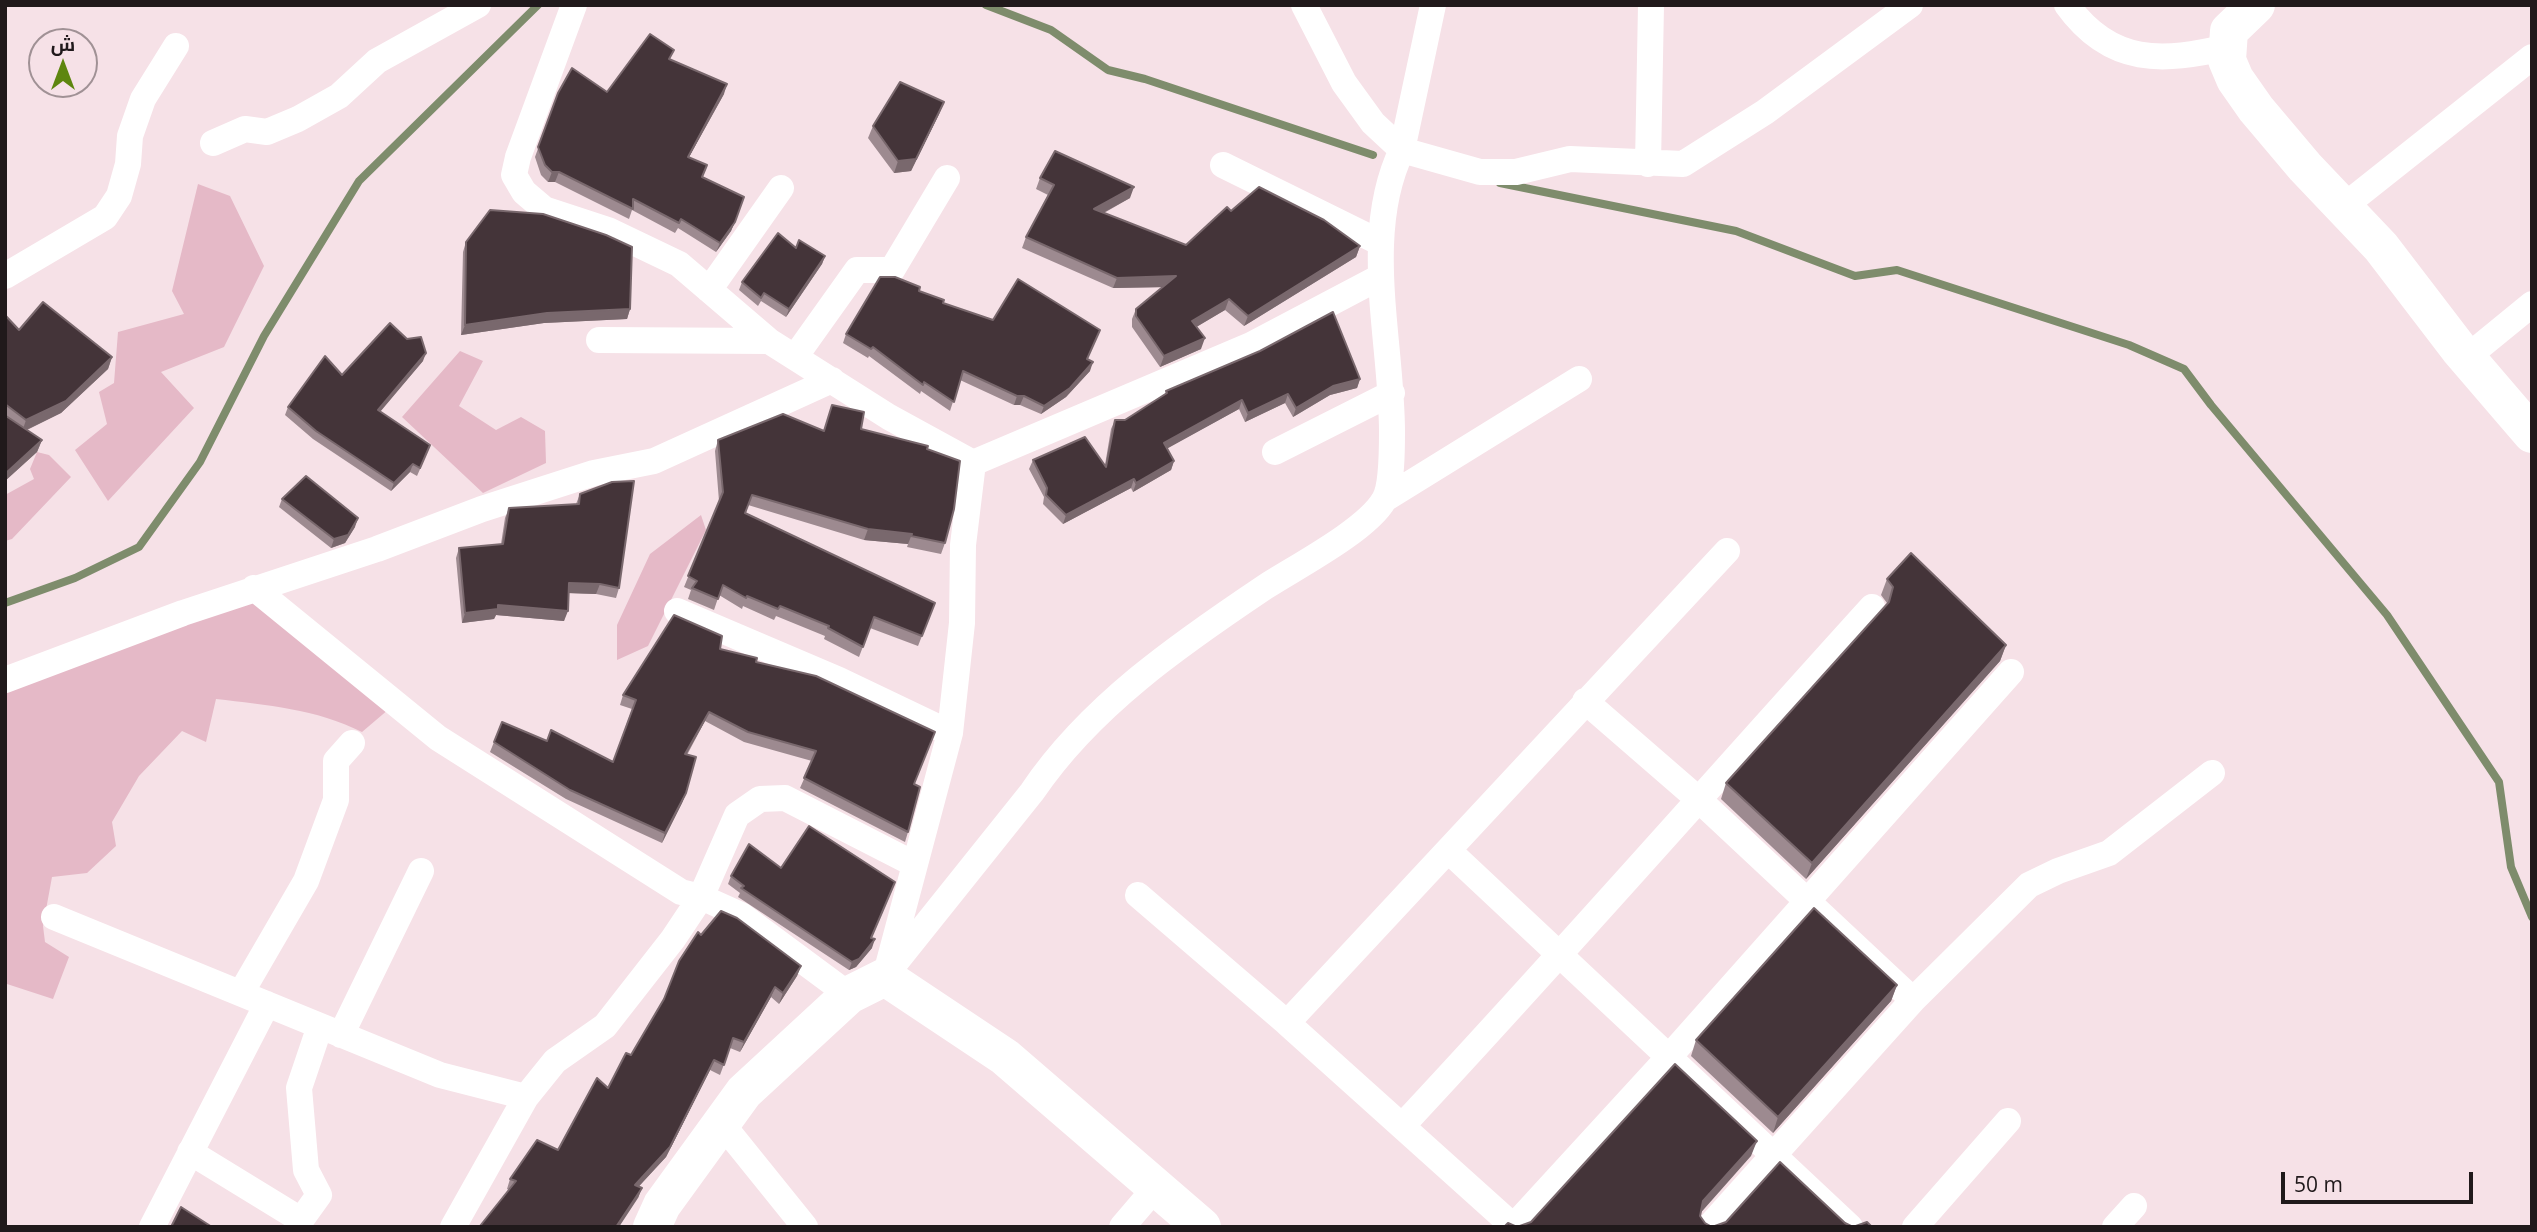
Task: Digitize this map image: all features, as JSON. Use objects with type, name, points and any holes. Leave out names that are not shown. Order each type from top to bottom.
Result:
[{"type":"street","points":[[213,143],[245,129],[267,132],[298,119],[339,96],[377,61],[478,5]]},
{"type":"street","points":[[574,5],[524,136],[514,175],[518,184],[544,209],[608,230],[679,264],[769,341],[889,416],[973,463]]},
{"type":"street","points":[[1304,5],[1344,83],[1398,158],[1480,172],[1516,172],[1570,159],[1683,164],[1765,112],[1910,5]]},
{"type":"street","points":[[1385,499],[1392,452],[1392,393],[1380,277],[1382,215],[1433,5]]},
{"type":"street","points":[[1648,164],[1651,5]]},
{"type":"street","points":[[2067,5],[2103,41],[2119,51],[2189,56],[2229,39],[2256,5]]},
{"type":"street","points":[[2229,39],[2227,60],[2235,79],[2297,157],[2381,247],[2466,358],[2532,434]]},
{"type":"street","points":[[5,276],[105,217],[119,196],[128,164],[130,136],[143,99],[176,46]]},
{"type":"street","points":[[2343,207],[2532,57]]},
{"type":"street","points":[[1223,165],[1381,243]]},
{"type":"street","points":[[795,356],[857,270],[892,270],[947,178]]},
{"type":"street","points":[[709,290],[781,188]]},
{"type":"street","points":[[973,463],[1251,345],[1380,277]]},
{"type":"street","points":[[2466,358],[2532,304]]},
{"type":"street","points":[[599,340],[769,341]]},
{"type":"street","points":[[652,1227],[662,1205],[744,1092],[849,995],[885,977],[1032,792],[1052,762],[1114,701],[1183,643],[1360,526],[1385,499],[1579,379]]},
{"type":"street","points":[[5,680],[254,588],[377,549],[482,509],[594,474],[654,461],[832,380]]},
{"type":"street","points":[[1275,453],[1392,393]]},
{"type":"street","points":[[885,977],[950,733],[962,622],[963,545],[973,463]]},
{"type":"street","points":[[1287,1023],[1450,852],[1585,701],[1727,551]]},
{"type":"street","points":[[254,588],[438,738],[681,892],[701,897],[741,915],[849,995]]},
{"type":"street","points":[[1403,1125],[1561,956],[1698,799],[1872,607]]},
{"type":"street","points":[[677,611],[839,680],[950,733]]},
{"type":"street","points":[[1138,895],[1403,1125],[1514,1227],[2011,672]]},
{"type":"street","points":[[1585,701],[1698,799],[1913,1000]]},
{"type":"street","points":[[241,993],[306,881],[335,800],[335,761],[352,743]]},
{"type":"street","points":[[1709,1227],[1776,1156],[1913,1000],[2029,886],[2058,871],[2109,853],[2212,773]]},
{"type":"street","points":[[453,1227],[526,1097],[555,1062],[605,1026],[673,939],[701,897],[737,815],[760,799],[785,798],[914,864]]},
{"type":"street","points":[[1450,852],[1850,1227]]},
{"type":"street","points":[[190,1152],[301,1220],[318,1195],[306,1170],[299,1088],[421,871]]},
{"type":"street","points":[[54,917],[440,1075],[526,1097]]},
{"type":"street","points":[[885,977],[1005,1057],[1202,1227]]},
{"type":"street","points":[[152,1227],[267,1004]]},
{"type":"street","points":[[1915,1227],[2008,1121]]},
{"type":"street","points":[[722,1124],[805,1227]]},
{"type":"street","points":[[1122,1227],[1157,1186]]},
{"type":"street","points":[[2115,1227],[2134,1206]]},
{"type":"shaded area","points":[[198,184],[230,196],[264,266],[224,347],[161,372],[194,408],[108,501],[75,450],[107,424],[99,392],[114,383],[118,332],[184,314],[172,291]]},
{"type":"shaded area","points":[[460,351],[483,361],[459,406],[496,430],[521,417],[545,431],[546,463],[483,493],[402,417]]},
{"type":"shaded area","points":[[37,452],[49,455],[71,477],[12,539],[5,541],[5,495],[34,479],[30,469]]},
{"type":"shaded area","points":[[701,515],[706,530],[648,646],[617,660],[617,625],[650,554]]},
{"type":"shaded area","points":[[247,591],[389,709],[362,732],[309,713],[216,699],[206,742],[182,731],[139,776],[112,822],[116,846],[87,873],[52,877],[43,926],[45,942],[69,957],[53,999],[7,984],[5,674]]},
{"type":"building","points":[[650,34],[674,50],[669,59],[727,84],[688,157],[707,165],[702,177],[744,197],[735,222],[720,243],[681,219],[679,223],[633,199],[633,209],[559,172],[552,172],[545,165],[538,147],[558,93],[572,68],[607,92]]},
{"type":"building","points":[[900,82],[944,102],[916,159],[898,161],[873,126]]},
{"type":"building","points":[[1055,151],[1134,187],[1094,209],[1186,245],[1227,207],[1231,211],[1259,187],[1324,220],[1360,246],[1248,316],[1229,299],[1192,321],[1205,338],[1164,356],[1136,316],[1136,309],[1176,276],[1117,278],[1026,237],[1054,185],[1040,178]]},
{"type":"building","points":[[490,210],[543,214],[606,235],[632,247],[630,309],[547,313],[465,325],[466,242]]},
{"type":"building","points":[[778,233],[796,248],[799,240],[825,256],[789,309],[764,293],[761,298],[742,282]]},
{"type":"building","points":[[880,277],[895,277],[920,287],[919,291],[944,300],[943,303],[993,320],[1018,279],[1100,330],[1087,359],[1093,362],[1070,388],[1044,406],[963,371],[954,402],[924,382],[923,385],[873,347],[871,349],[846,334]]},
{"type":"building","points":[[43,302],[112,357],[66,401],[26,420],[5,404],[5,315],[19,330]]},
{"type":"building","points":[[1333,312],[1360,379],[1333,386],[1296,408],[1288,394],[1248,413],[1242,400],[1164,443],[1174,461],[1136,483],[1134,479],[1066,515],[1046,495],[1047,488],[1033,460],[1085,437],[1106,467],[1115,420],[1125,420],[1167,393],[1166,391],[1260,351]]},
{"type":"building","points":[[390,323],[407,339],[421,337],[426,353],[378,410],[430,445],[420,468],[413,464],[394,483],[316,431],[288,407],[325,356],[342,375]]},
{"type":"building","points":[[832,405],[864,412],[861,429],[928,446],[927,449],[960,461],[954,509],[945,543],[911,536],[912,534],[868,529],[752,495],[745,513],[935,603],[922,636],[874,617],[863,647],[828,628],[829,626],[780,606],[778,609],[747,596],[746,598],[723,585],[718,599],[692,588],[697,581],[688,576],[723,492],[718,440],[783,414],[824,431]]},
{"type":"building","points":[[5,417],[42,440],[5,474]]},
{"type":"building","points":[[306,476],[358,518],[348,535],[334,539],[282,499]]},
{"type":"building","points":[[634,481],[619,588],[569,583],[568,611],[498,605],[498,609],[465,613],[459,548],[503,544],[509,508],[579,504],[580,494],[612,482]]},
{"type":"building","points":[[1911,553],[2006,645],[1812,863],[1726,783],[1889,602],[1893,587],[1887,579]]},
{"type":"building","points":[[674,615],[722,636],[720,649],[757,658],[756,662],[816,676],[935,732],[914,784],[920,787],[908,832],[804,778],[816,751],[748,732],[709,712],[685,754],[696,757],[686,793],[665,833],[570,790],[494,742],[502,722],[547,741],[551,730],[613,762],[636,700],[623,695]]},
{"type":"building","points":[[809,826],[895,882],[871,938],[875,939],[859,959],[852,962],[741,888],[744,886],[731,876],[749,844],[781,868]]},
{"type":"building","points":[[1814,908],[1897,985],[1778,1117],[1696,1040]]},
{"type":"building","points":[[721,911],[737,918],[801,966],[783,993],[775,987],[744,1042],[733,1038],[724,1065],[714,1060],[670,1147],[635,1185],[642,1188],[616,1227],[480,1226],[516,1181],[510,1179],[537,1140],[558,1150],[597,1078],[608,1088],[626,1053],[631,1055],[664,999],[679,961],[698,932],[701,935]]},
{"type":"building","points":[[1675,1064],[1757,1141],[1703,1201],[1700,1216],[1712,1227],[1517,1227],[1531,1222]]},
{"type":"building","points":[[1780,1162],[1845,1223],[1853,1227],[1712,1227],[1726,1222]]},
{"type":"building","points":[[181,1207],[212,1227],[171,1227]]},
{"type":"building","points":[[1867,1222],[1872,1227],[1853,1227]]},
{"type":"waterway","points":[[5,603],[75,578],[139,547],[200,462],[264,336],[359,181],[538,5]]},
{"type":"waterway","points":[[986,5],[1051,30],[1108,70],[1145,79],[1373,155]]},
{"type":"waterway","points":[[1500,183],[1736,231],[1855,276],[1897,270],[2129,345],[2184,369],[2387,615],[2499,782],[2511,867],[2532,917]]}]
